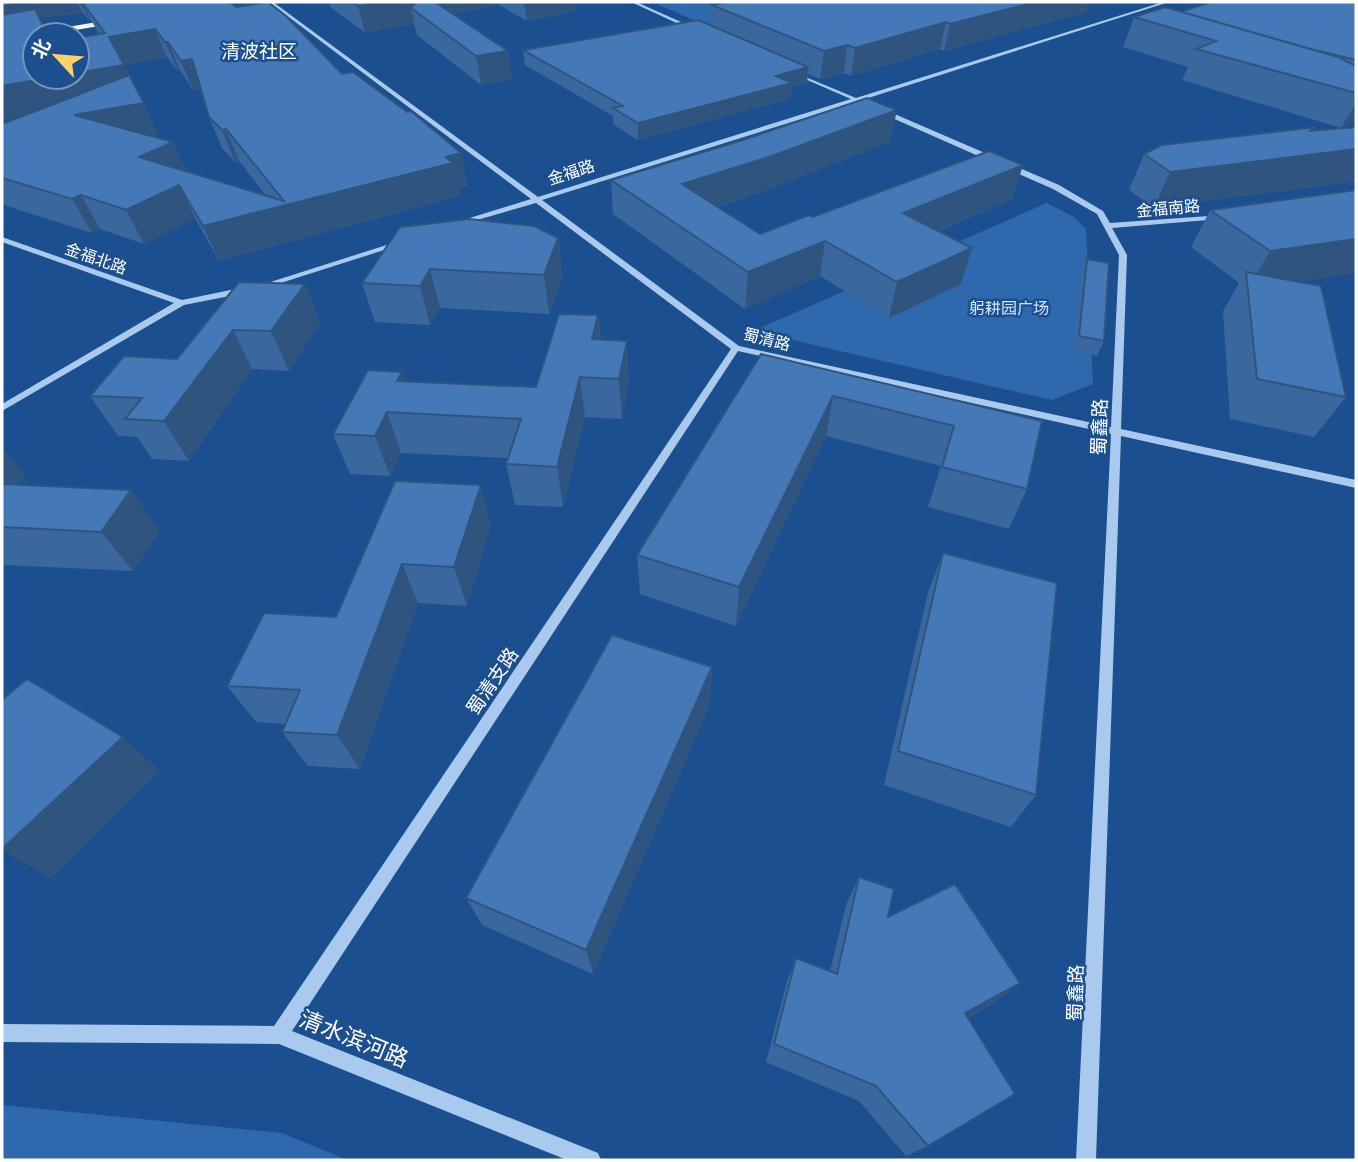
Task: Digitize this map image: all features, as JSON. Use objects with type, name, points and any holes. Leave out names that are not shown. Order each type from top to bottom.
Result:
[{"type":"main road","points":[[233,9],[274,2]]},
{"type":"main road","points":[[2,40],[124,19]]},
{"type":"main road","points":[[91,33],[116,29]]},
{"type":"main road","points":[[2,49],[21,46]]},
{"type":"street","name":"蜀清路","points":[[274,2],[736,348],[1356,484]]},
{"type":"street","points":[[633,2],[706,34]]},
{"type":"street","name":"金福路","points":[[458,225],[1167,2]]},
{"type":"street","points":[[1111,19],[1124,23]]},
{"type":"street","name":"蜀鑫路","points":[[780,66],[1056,187],[1100,213],[1123,255],[1086,1160]]},
{"type":"street","name":"金福南路","points":[[1107,226],[1232,216]]},
{"type":"street","name":"金福北路","points":[[2,239],[181,303]]},
{"type":"street","points":[[2,408],[181,303],[278,282],[407,242]]},
{"type":"street","name":"蜀清支路","points":[[279,1035],[736,348]]},
{"type":"street","name":"清水滨河路","points":[[2,1033],[279,1035],[591,1160]]},
{"type":"green space","points":[[652,2],[842,2],[707,26]]},
{"type":"green space","name":"躬耕园广场","points":[[1047,203],[1074,217],[1086,229],[1093,384],[1052,400],[753,331]]},
{"type":"green space","points":[[2,1105],[282,1133],[347,1160],[2,1160]]},
{"type":"building","points":[[2,2],[29,2],[2,6]]},
{"type":"building","points":[[82,2],[230,2],[236,7],[268,2],[286,16],[342,74],[353,72],[407,112],[411,111],[461,153],[446,157],[453,163],[203,226],[179,185],[126,210],[81,195],[72,199],[2,178],[2,124],[129,75],[144,103],[74,115],[173,142],[139,157],[284,201],[226,129],[222,130],[209,117],[192,59],[181,61],[155,29],[109,37],[124,65],[91,71],[91,36],[105,33]]},
{"type":"building","points":[[352,2],[385,2],[358,6]]},
{"type":"building","points":[[416,2],[435,2],[508,51],[476,56],[411,8]]},
{"type":"building","points":[[728,2],[1036,2],[950,24],[946,22],[855,48],[847,45],[824,51],[712,5]]},
{"type":"building","points":[[1211,2],[1356,2],[1356,60],[1180,12]]},
{"type":"building","points":[[1165,7],[1338,57],[1356,66],[1356,93],[1196,49],[1216,41],[1134,17]]},
{"type":"building","points":[[35,9],[41,21],[21,21],[21,83],[2,86],[2,15]]},
{"type":"building","points":[[698,20],[808,67],[776,76],[792,83],[638,123],[613,108],[623,106],[523,50]]},
{"type":"building","points":[[867,98],[897,110],[772,156],[682,184],[760,234],[989,151],[1023,165],[903,213],[972,248],[897,282],[825,241],[748,272],[611,180],[743,140]]},
{"type":"building","points":[[1316,127],[1309,131],[1356,127],[1356,149],[1170,172],[1144,154],[1162,145]]},
{"type":"building","points":[[1356,190],[1356,239],[1270,251],[1210,210]]},
{"type":"building","points":[[469,219],[534,226],[558,238],[544,275],[430,269],[420,286],[362,283],[400,227]]},
{"type":"building","points":[[1087,259],[1109,263],[1104,341],[1079,336]]},
{"type":"building","points":[[1246,272],[1321,286],[1346,397],[1257,379]]},
{"type":"building","points":[[239,282],[305,284],[271,331],[233,330],[164,421],[125,419],[142,398],[90,396],[124,356],[177,359]]},
{"type":"building","points":[[559,314],[598,315],[592,339],[627,341],[619,379],[580,377],[557,467],[506,464],[521,419],[387,412],[375,436],[333,434],[368,370],[402,372],[397,381],[536,387]]},
{"type":"building","points":[[761,354],[1042,421],[1027,489],[942,467],[954,426],[833,396],[739,587],[637,555]]},
{"type":"building","points":[[395,481],[481,485],[454,567],[402,564],[337,735],[282,732],[300,690],[227,686],[264,613],[336,617]]},
{"type":"building","points":[[2,484],[131,490],[101,532],[2,527]]},
{"type":"building","points":[[943,553],[1057,583],[1036,795],[898,751]]},
{"type":"building","points":[[612,635],[712,667],[586,950],[466,898]]},
{"type":"building","points":[[27,679],[123,737],[2,849],[2,700]]},
{"type":"building","points":[[859,877],[894,889],[888,917],[955,884],[1020,983],[965,1013],[1015,1094],[928,1146],[876,1086],[774,1044],[796,958],[837,974]]},
{"type":"district","name":"清波社区","points":[[259,51]]}]
